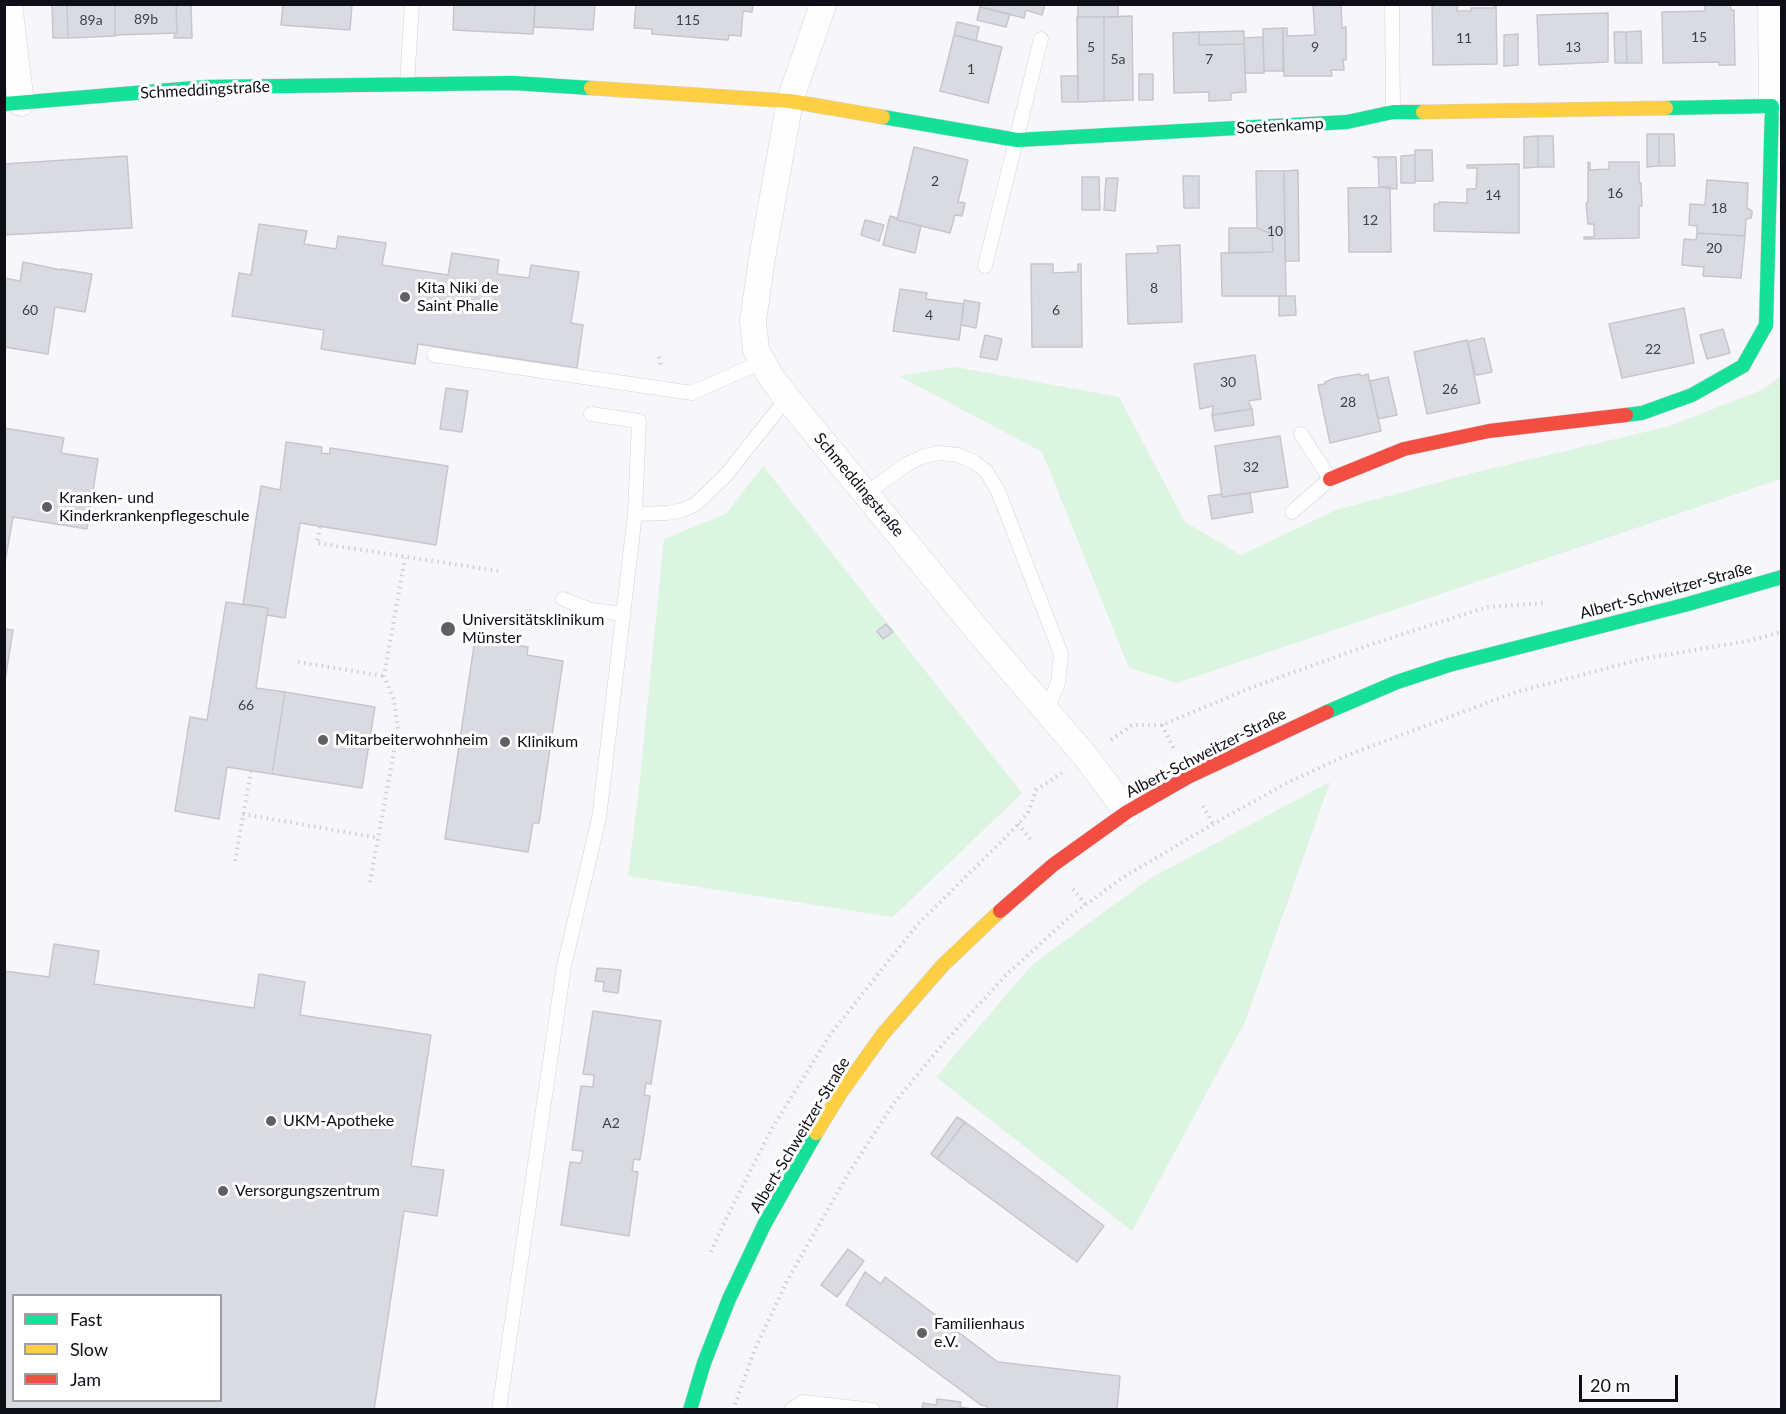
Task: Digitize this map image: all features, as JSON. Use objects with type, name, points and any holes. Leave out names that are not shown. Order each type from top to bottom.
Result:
[{"type":"street","points":[[9,4],[13,103]]},
{"type":"street","name":"Schmeddingstraße","points":[[823,4],[790,101],[753,321],[756,350],[761,362],[787,398],[984,638],[1086,757],[1127,812]]},
{"type":"street","points":[[1330,480],[1404,449],[1489,431],[1642,413],[1692,395],[1743,366],[1766,325],[1772,106],[1772,4]]},
{"type":"street","name":"Schmeddingstraße","points":[[13,103],[206,87],[513,83],[790,101]]},
{"type":"street","name":"Soetenkamp","points":[[790,101],[1017,140],[1347,122],[1394,112],[1772,106]]},
{"type":"street","name":"Albert-Schweitzer-Straße","points":[[690,1410],[704,1363],[725,1309],[764,1225],[799,1161],[840,1094],[883,1034],[943,965],[1004,907],[1053,865],[1127,812],[1188,777],[1397,682],[1449,665],[1782,578]]},
{"type":"lane","points":[[407,84],[412,4]]},
{"type":"lane","points":[[1392,4],[1394,112]]},
{"type":"lane","points":[[985,266],[1041,39]]},
{"type":"lane","points":[[434,355],[692,393],[761,362]]},
{"type":"lane","points":[[635,514],[667,513],[683,510],[696,504],[726,474],[787,398]]},
{"type":"lane","points":[[499,1410],[564,966],[599,818],[635,514],[639,421],[591,414]]},
{"type":"lane","points":[[1292,512],[1330,480],[1300,435]]},
{"type":"lane","points":[[867,493],[907,464],[924,456],[940,453],[966,458],[986,471],[998,491],[1060,654],[1058,683],[1047,710]]},
{"type":"lane","points":[[563,599],[591,610],[623,614]]},
{"type":"lane","points":[[791,1410],[803,1402],[873,1410]]},
{"type":"path","points":[[320,527],[317,543],[498,571]]},
{"type":"path","points":[[370,882],[398,730],[394,700],[384,676],[405,558]]},
{"type":"path","points":[[733,1410],[755,1349],[787,1281],[848,1174],[894,1103],[1006,974],[1073,914],[1122,878],[1213,824],[1287,783],[1345,756],[1516,692],[1642,659],[1747,641],[1782,632]]},
{"type":"path","points":[[298,662],[384,676]]},
{"type":"path","points":[[1086,757],[1132,725],[1162,725]]},
{"type":"path","points":[[235,861],[251,771]]},
{"type":"path","points":[[243,814],[379,838]]},
{"type":"green space","points":[[956,367],[1119,397],[1185,522],[1241,555],[1336,510],[1477,472],[1670,426],[1764,389],[1781,376],[1781,479],[1177,683],[1129,668],[1042,452],[899,376]]},
{"type":"green space","points":[[763,466],[1022,793],[893,917],[628,876],[664,539],[726,514]]},
{"type":"green space","points":[[1330,782],[1245,1022],[1132,1231],[936,1077],[1032,965],[1149,879]]},
{"type":"building","points":[[52,4],[67,4],[68,38],[53,38]]},
{"type":"building","points":[[67,4],[115,4],[115,36],[68,38]]},
{"type":"building","points":[[115,4],[176,4],[177,33],[115,35]]},
{"type":"building","points":[[176,4],[191,4],[192,38],[174,38],[177,33]]},
{"type":"building","points":[[283,4],[352,4],[350,30],[281,25]]},
{"type":"building","points":[[454,4],[535,4],[533,34],[453,30]]},
{"type":"building","points":[[535,4],[595,4],[593,30],[534,27]]},
{"type":"building","points":[[636,4],[753,4],[752,12],[743,11],[741,36],[729,35],[728,40],[652,34],[652,29],[634,28]]},
{"type":"building","points":[[981,4],[1045,4],[1042,15],[1026,10],[1024,18],[980,7]]},
{"type":"building","points":[[1078,4],[1118,4],[1118,17],[1078,17]]},
{"type":"building","points":[[1315,4],[1341,4],[1342,28],[1346,27],[1344,70],[1331,70],[1332,76],[1284,76],[1283,28],[1287,28],[1287,36],[1315,35],[1313,6]]},
{"type":"building","points":[[1432,4],[1458,4],[1457,11],[1471,11],[1471,8],[1494,8],[1496,4],[1497,64],[1433,65]]},
{"type":"building","points":[[1705,4],[1730,4],[1731,10],[1734,10],[1735,65],[1719,65],[1719,62],[1663,63],[1662,12],[1705,11]]},
{"type":"building","points":[[980,7],[1010,14],[1006,27],[977,20]]},
{"type":"building","points":[[1608,13],[1608,62],[1539,65],[1537,15]]},
{"type":"building","points":[[1132,16],[1133,100],[1104,101],[1104,17]]},
{"type":"building","points":[[1077,17],[1104,17],[1104,101],[1078,102]]},
{"type":"building","points":[[957,22],[979,27],[976,41],[954,35]]},
{"type":"building","points":[[1283,28],[1283,71],[1264,71],[1263,29]]},
{"type":"building","points":[[1244,31],[1244,44],[1199,45],[1199,32]]},
{"type":"building","points":[[1641,31],[1642,63],[1627,63],[1626,32]]},
{"type":"building","points":[[1199,32],[1199,45],[1244,44],[1246,92],[1231,93],[1231,100],[1209,101],[1209,92],[1174,93],[1173,33]]},
{"type":"building","points":[[1614,32],[1626,32],[1627,63],[1615,63]]},
{"type":"building","points":[[1518,34],[1518,65],[1504,66],[1504,35]]},
{"type":"building","points":[[954,35],[1002,47],[988,103],[940,91]]},
{"type":"building","points":[[1263,37],[1264,73],[1245,73],[1244,38]]},
{"type":"building","points":[[1139,74],[1153,74],[1153,100],[1139,100]]},
{"type":"building","points":[[1061,76],[1078,76],[1078,102],[1062,102]]},
{"type":"building","points":[[1647,134],[1659,134],[1659,166],[1647,167]]},
{"type":"building","points":[[1659,134],[1674,134],[1675,166],[1659,166]]},
{"type":"building","points":[[1538,136],[1553,136],[1554,167],[1538,167]]},
{"type":"building","points":[[1538,136],[1538,167],[1524,168],[1524,137]]},
{"type":"building","points":[[914,147],[968,160],[958,202],[965,203],[962,216],[955,215],[950,233],[897,220]]},
{"type":"building","points":[[1415,150],[1432,150],[1433,181],[1415,181]]},
{"type":"building","points":[[1415,155],[1415,183],[1401,183],[1401,156]]},
{"type":"building","points":[[127,156],[132,228],[4,235],[4,164]]},
{"type":"building","points":[[1373,157],[1396,157],[1397,189],[1379,187],[1378,158]]},
{"type":"building","points":[[1588,162],[1590,170],[1609,169],[1609,162],[1639,162],[1642,206],[1639,206],[1639,238],[1584,239],[1584,237],[1594,237],[1594,224],[1588,224],[1586,203],[1588,203]]},
{"type":"building","points":[[1519,164],[1519,233],[1434,231],[1434,204],[1439,204],[1439,202],[1467,203],[1467,189],[1476,189],[1477,168],[1467,168],[1467,165]]},
{"type":"building","points":[[1298,170],[1299,261],[1285,261],[1284,171]]},
{"type":"building","points":[[1256,171],[1284,171],[1286,296],[1222,296],[1221,253],[1273,252],[1272,234],[1257,228]]},
{"type":"building","points":[[1183,176],[1199,176],[1199,208],[1184,208]]},
{"type":"building","points":[[1082,177],[1099,177],[1100,210],[1082,210]]},
{"type":"building","points":[[1106,178],[1118,178],[1115,211],[1104,210]]},
{"type":"building","points":[[1707,180],[1748,183],[1747,208],[1752,211],[1752,214],[1751,218],[1746,219],[1745,236],[1697,233],[1697,226],[1689,225],[1690,204],[1705,205]]},
{"type":"building","points":[[1390,187],[1391,252],[1349,252],[1348,188]]},
{"type":"building","points":[[890,216],[921,226],[915,253],[883,245]]},
{"type":"building","points":[[865,220],[884,225],[879,241],[861,235]]},
{"type":"building","name":"Kita Niki de Saint Phalle","points":[[259,224],[307,231],[304,244],[336,249],[338,236],[386,243],[382,265],[448,275],[452,253],[499,260],[497,274],[529,278],[531,265],[579,272],[571,323],[583,325],[577,368],[418,344],[415,364],[321,349],[324,330],[232,316],[239,273],[251,275]]},
{"type":"building","points":[[1229,228],[1257,228],[1272,234],[1273,252],[1229,253]]},
{"type":"building","points":[[1697,233],[1745,236],[1741,278],[1703,276],[1704,267],[1682,265],[1684,239],[1696,240]]},
{"type":"building","points":[[1180,245],[1182,322],[1128,324],[1126,254],[1158,253],[1157,246]]},
{"type":"building","points":[[23,262],[92,274],[85,312],[55,307],[48,354],[4,347],[4,278],[20,281]]},
{"type":"building","points":[[1031,264],[1053,264],[1053,273],[1078,272],[1078,264],[1081,264],[1082,347],[1032,347]]},
{"type":"building","points":[[900,289],[927,293],[926,299],[964,304],[959,340],[893,331]]},
{"type":"building","points":[[1279,296],[1295,296],[1296,315],[1279,316]]},
{"type":"building","points":[[964,300],[980,303],[976,328],[961,325]]},
{"type":"building","points":[[1684,308],[1694,363],[1622,378],[1609,324]]},
{"type":"building","points":[[1723,329],[1730,353],[1707,359],[1700,335]]},
{"type":"building","points":[[985,335],[1002,339],[997,360],[980,357]]},
{"type":"building","points":[[1484,338],[1492,372],[1477,375],[1468,343]]},
{"type":"building","points":[[1467,340],[1480,403],[1427,414],[1414,352]]},
{"type":"building","points":[[1255,355],[1261,399],[1248,401],[1252,409],[1212,415],[1213,406],[1200,409],[1194,364]]},
{"type":"building","points":[[1360,374],[1361,376],[1368,374],[1381,431],[1330,443],[1318,385],[1335,378]]},
{"type":"building","points":[[1388,377],[1397,415],[1378,419],[1370,381]]},
{"type":"building","points":[[446,388],[468,391],[462,432],[440,429]]},
{"type":"building","points":[[1252,409],[1254,425],[1215,431],[1212,415]]},
{"type":"building","name":"Kranken- und Kinderkrankenpflegeschule","points":[[4,428],[64,438],[61,453],[98,459],[93,491],[90,491],[89,497],[92,497],[87,529],[13,517],[4,568]]},
{"type":"building","points":[[1280,436],[1288,487],[1222,497],[1215,446]]},
{"type":"building","points":[[286,442],[322,447],[321,453],[330,454],[330,448],[448,466],[436,545],[300,523],[285,618],[267,615],[268,608],[243,604],[261,486],[280,490]]},
{"type":"building","points":[[1250,493],[1253,512],[1212,519],[1208,496],[1222,494],[1222,497]]},
{"type":"building","points":[[226,602],[268,608],[256,688],[285,692],[272,774],[227,767],[219,819],[175,811],[190,717],[207,720]]},
{"type":"building","points":[[886,624],[893,632],[883,639],[877,631]]},
{"type":"building","points":[[4,629],[13,630],[5,680],[4,680]]},
{"type":"building","name":"Klinikum","points":[[475,639],[528,647],[527,655],[563,661],[539,823],[533,823],[528,852],[445,839]]},
{"type":"building","name":"Mitarbeiterwohnheim","points":[[285,692],[375,707],[362,788],[272,774]]},
{"type":"building","name":"Versorgungszentrum","points":[[54,944],[99,951],[94,984],[254,1008],[259,974],[305,982],[300,1015],[431,1035],[411,1166],[444,1170],[437,1216],[404,1211],[374,1410],[4,1410],[4,971],[49,977]]},
{"type":"building","points":[[597,968],[621,970],[618,993],[603,991],[604,982],[595,981]]},
{"type":"building","points":[[593,1011],[661,1021],[651,1084],[646,1083],[644,1095],[650,1096],[640,1160],[634,1159],[632,1171],[638,1172],[629,1236],[561,1225],[570,1162],[581,1163],[583,1151],[572,1150],[581,1086],[593,1087],[594,1075],[583,1074]]},
{"type":"building","points":[[957,1117],[965,1122],[937,1159],[931,1154]]},
{"type":"building","points":[[965,1122],[1104,1226],[1077,1262],[937,1159]]},
{"type":"building","points":[[848,1249],[864,1261],[837,1297],[821,1285]]},
{"type":"building","name":"Familienhaus e.V.","points":[[865,1272],[881,1284],[885,1277],[998,1362],[1120,1376],[1117,1410],[987,1410],[987,1406],[981,1405],[846,1305]]},
{"type":"building","name":"Familienhaus e.V.","points":[[937,1399],[961,1402],[960,1407],[978,1410],[922,1410],[923,1403],[936,1405]]},
{"type":"traffic: fast","points":[[4,104],[206,87],[513,83],[591,88]]},
{"type":"traffic: fast","points":[[1626,415],[1642,413],[1692,395],[1743,366],[1766,325],[1772,106],[1666,108]]},
{"type":"traffic: fast","points":[[883,117],[1017,140],[1347,122],[1393,112],[1423,112]]},
{"type":"traffic: fast","points":[[1327,712],[1397,682],[1449,665],[1688,604],[1782,577]]},
{"type":"traffic: fast","points":[[690,1410],[704,1363],[729,1299],[764,1225],[816,1133]]},
{"type":"traffic: slow","points":[[591,88],[790,101],[883,117]]},
{"type":"traffic: slow","points":[[1423,112],[1666,108]]},
{"type":"traffic: slow","points":[[816,1133],[840,1094],[883,1034],[943,965],[1000,911]]},
{"type":"traffic: jam","points":[[1330,479],[1404,449],[1489,431],[1626,415]]},
{"type":"traffic: jam","points":[[1000,911],[1053,865],[1127,812],[1188,777],[1327,712]]},
{"type":"place","name":"Kita Niki de Saint Phalle","points":[[405,297]]},
{"type":"place","name":"Kranken- und Kinderkrankenpflegeschule","points":[[47,507]]},
{"type":"place","name":"Universitätsklinikum Münster","points":[[448,629]]},
{"type":"place","name":"Mitarbeiterwohnheim","points":[[323,740]]},
{"type":"place","name":"Klinikum","points":[[505,742]]},
{"type":"place","name":"UKM-Apotheke","points":[[271,1121]]},
{"type":"place","name":"Versorgungszentrum","points":[[223,1191]]},
{"type":"place","name":"Familienhaus e.V.","points":[[922,1333]]}]
